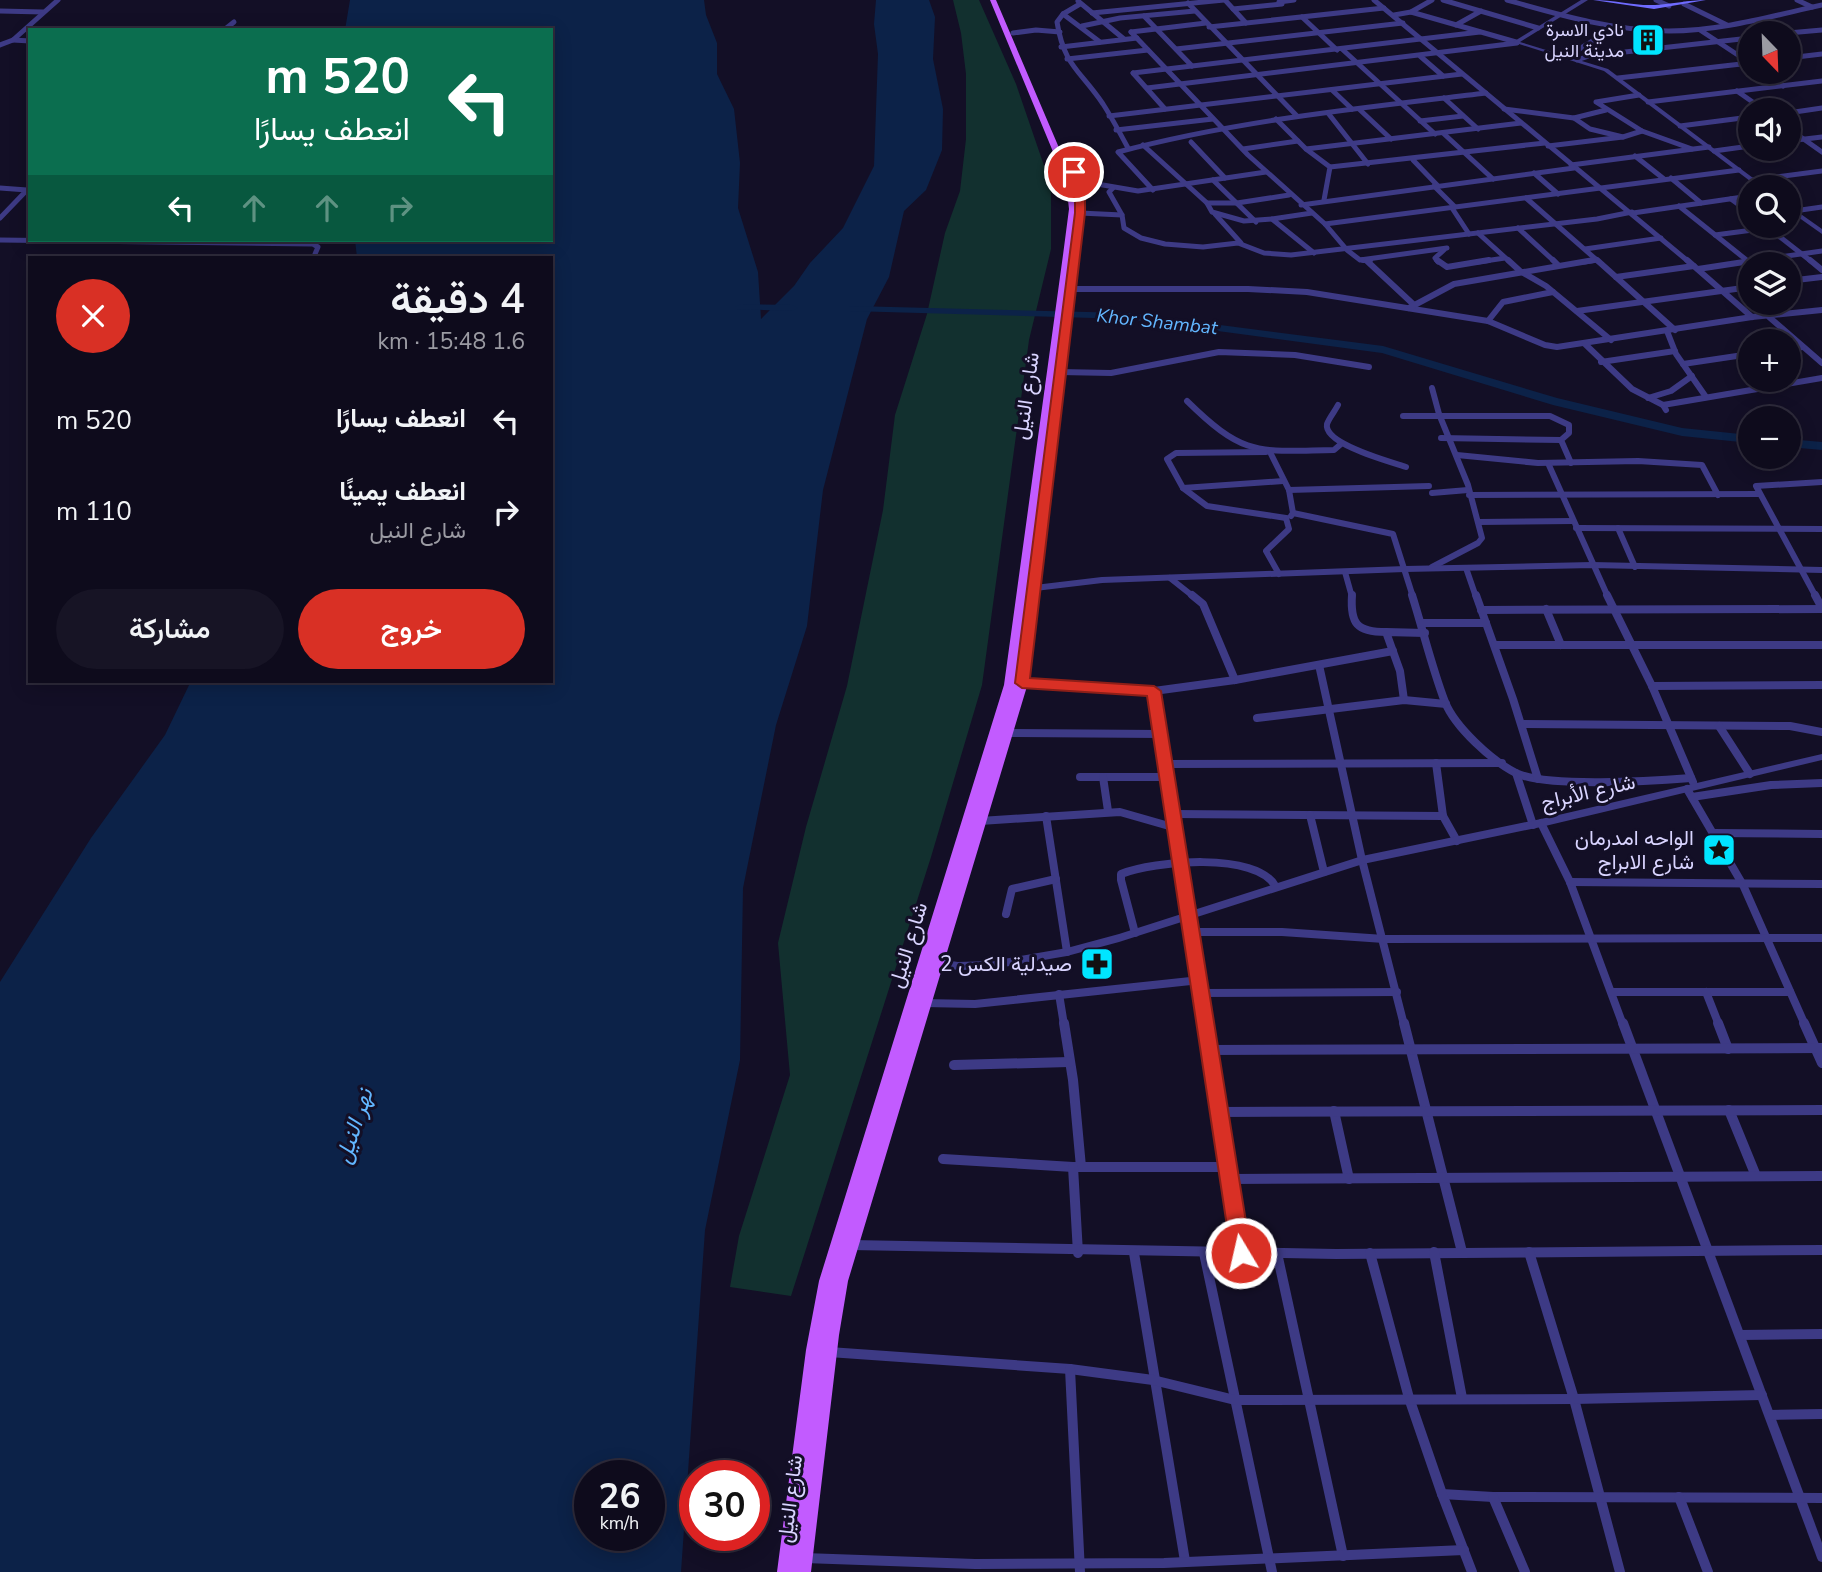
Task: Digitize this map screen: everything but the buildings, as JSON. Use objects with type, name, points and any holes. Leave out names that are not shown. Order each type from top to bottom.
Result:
[{"type":"main road","points":[[993,0],[1074,183],[1061,328]]},
{"type":"main road","points":[[1000,0],[1074,183],[1080,213],[1071,289],[1064,303]]},
{"type":"main road","points":[[1600,0],[1636,7],[1669,6],[1703,0]]},
{"type":"main road","name":"شارع النيل","points":[[803,1565],[828,1352],[840,1281],[924,1003],[930,962],[1010,685],[1060,372],[1061,328]]},
{"type":"main road","name":"شارع النيل","points":[[786,1572],[814,1350],[827,1281],[930,962],[980,821],[1022,683],[1035,588],[1043,474],[1061,328]]},
{"type":"street","points":[[13,40],[58,0]]},
{"type":"street","points":[[1092,13],[1169,2],[1224,0],[1246,23]]},
{"type":"street","points":[[1233,9],[1294,0]]},
{"type":"street","points":[[1374,0],[1598,188],[1633,212],[1752,317]]},
{"type":"street","points":[[1394,15],[1411,12],[1432,0]]},
{"type":"street","points":[[1443,0],[1538,28]]},
{"type":"street","points":[[1507,0],[1616,27],[1671,31],[1699,30],[1822,5]]},
{"type":"street","points":[[1147,88],[1517,43],[1585,0]]},
{"type":"street","points":[[1656,0],[1669,6]]},
{"type":"street","points":[[1797,0],[1812,7]]},
{"type":"street","points":[[1124,39],[1078,2],[1057,22],[1061,47],[1067,59],[1109,116],[1128,148]]},
{"type":"street","points":[[1280,2],[1295,17]]},
{"type":"street","points":[[1188,3],[1241,61],[1297,116]]},
{"type":"street","points":[[1684,4],[1727,25]]},
{"type":"street","points":[[1384,8],[1131,32],[1242,149],[1289,195],[1325,224],[1347,250],[1360,260],[1447,248]]},
{"type":"street","points":[[0,11],[43,12]]},
{"type":"street","points":[[1082,26],[1102,21],[1195,11]]},
{"type":"street","points":[[1456,25],[1481,11]]},
{"type":"street","points":[[1411,12],[1600,67],[1746,175]]},
{"type":"street","points":[[1063,14],[1100,42]]},
{"type":"street","points":[[1144,16],[1192,66]]},
{"type":"street","points":[[1302,17],[1435,134]]},
{"type":"street","points":[[226,28],[233,22]]},
{"type":"street","points":[[1176,49],[1403,23]]},
{"type":"street","points":[[1566,57],[1616,27]]},
{"type":"street","points":[[1013,33],[1036,30],[1060,32]]},
{"type":"street","points":[[1699,30],[1738,55]]},
{"type":"street","points":[[1801,32],[1822,30]]},
{"type":"street","points":[[1166,109],[1133,73],[1480,32]]},
{"type":"street","points":[[1061,47],[1137,38]]},
{"type":"street","points":[[1577,60],[1588,56],[1738,39]]},
{"type":"street","points":[[0,44],[13,40],[28,41]]},
{"type":"street","points":[[1382,44],[1399,59]]},
{"type":"street","points":[[1067,59],[1149,50]]},
{"type":"street","points":[[1801,56],[1822,54]]},
{"type":"street","points":[[1420,56],[1443,76]]},
{"type":"street","points":[[1618,78],[1738,64]]},
{"type":"street","points":[[1109,116],[1462,74]]},
{"type":"street","points":[[1648,102],[1822,81]]},
{"type":"street","points":[[1814,82],[1822,88]]},
{"type":"street","points":[[1332,90],[1391,139]]},
{"type":"street","points":[[1737,91],[1747,98]]},
{"type":"street","points":[[1153,190],[1119,153],[1128,148],[1178,136],[1276,119],[1486,93]]},
{"type":"street","points":[[1639,95],[1596,101],[1605,110],[1642,131],[1692,149]]},
{"type":"street","points":[[1444,98],[1478,129]]},
{"type":"street","points":[[1801,111],[1822,108]]},
{"type":"street","points":[[1504,109],[1574,118],[1605,110]]},
{"type":"street","points":[[1328,113],[1368,164]]},
{"type":"street","points":[[1420,121],[1463,116]]},
{"type":"street","points":[[1116,130],[1213,118]]},
{"type":"street","points":[[1574,118],[1590,129],[1623,137]]},
{"type":"street","points":[[1276,119],[1306,149],[1330,167],[1623,137],[1642,131]]},
{"type":"street","points":[[1680,126],[1738,119]]},
{"type":"street","points":[[1306,149],[1521,123]]},
{"type":"street","points":[[1443,133],[1493,178]]},
{"type":"street","points":[[1801,137],[1822,152]]},
{"type":"street","points":[[1801,139],[1822,137]]},
{"type":"street","points":[[1242,149],[1298,141]]},
{"type":"street","points":[[1191,142],[1225,178]]},
{"type":"street","points":[[1143,145],[1207,203],[1241,243],[1264,254],[1347,250],[1359,245],[1597,219],[1738,197]]},
{"type":"street","points":[[1301,205],[1534,173],[1635,156],[1738,147]]},
{"type":"street","points":[[1635,156],[1702,203]]},
{"type":"street","points":[[1413,160],[1453,207],[1469,234]]},
{"type":"street","points":[[1324,200],[1330,167]]},
{"type":"street","points":[[1325,224],[1739,170]]},
{"type":"street","points":[[1791,175],[1822,171]]},
{"type":"street","points":[[1074,183],[1153,190],[1182,183],[1266,172]]},
{"type":"street","points":[[1534,173],[1558,194]]},
{"type":"street","points":[[1213,180],[1256,222]]},
{"type":"street","points":[[0,188],[27,190],[0,218]]},
{"type":"street","points":[[1112,188],[1109,192],[1122,215],[1126,231],[1154,241],[1201,248],[1241,243]]},
{"type":"street","points":[[1207,203],[1237,203],[1289,195]]},
{"type":"street","points":[[1527,198],[1644,302],[1671,331],[1675,351],[1706,397]]},
{"type":"street","points":[[1731,198],[1738,204]]},
{"type":"street","points":[[1679,206],[1738,253]]},
{"type":"street","points":[[1801,208],[1822,207]]},
{"type":"street","points":[[1212,212],[1256,222],[1312,213]]},
{"type":"street","points":[[1080,213],[1122,215]]},
{"type":"street","points":[[1801,216],[1822,232]]},
{"type":"street","points":[[1272,219],[1314,253]]},
{"type":"street","points":[[1518,228],[1558,265]]},
{"type":"street","points":[[1715,235],[1738,231]]},
{"type":"street","points":[[1478,233],[1520,271],[1553,292],[1611,340]]},
{"type":"street","points":[[1435,236],[1447,248]]},
{"type":"street","points":[[1585,249],[1661,238]]},
{"type":"street","points":[[1781,238],[1822,270]]},
{"type":"street","points":[[0,240],[28,240]]},
{"type":"street","points":[[156,242],[313,244],[318,247],[315,254]]},
{"type":"street","points":[[1447,248],[1435,258],[1441,266],[1504,258]]},
{"type":"street","points":[[1802,254],[1822,251]]},
{"type":"street","points":[[1411,306],[1447,286],[1520,271],[1597,260]]},
{"type":"street","points":[[1367,261],[1411,306]]},
{"type":"street","points":[[1616,277],[1738,263]]},
{"type":"street","points":[[1801,279],[1822,277]]},
{"type":"street","points":[[1071,289],[1277,290],[1411,306],[1488,321],[1545,345],[1557,347],[1752,317],[1820,312]]},
{"type":"street","points":[[1577,312],[1738,289]]},
{"type":"street","points":[[1488,321],[1503,302],[1553,292]]},
{"type":"street","points":[[1769,317],[1822,363]]},
{"type":"street","points":[[1585,344],[1632,390],[1665,407],[1706,397],[1822,378]]},
{"type":"street","points":[[1601,362],[1675,351]]},
{"type":"street","points":[[1060,372],[1111,373],[1219,352],[1310,357],[1369,367]]},
{"type":"street","points":[[1683,364],[1738,356]]},
{"type":"street","points":[[1648,398],[1671,390],[1692,376]]},
{"type":"street","points":[[1430,569],[1478,543],[1482,538],[1457,455],[1444,438],[1432,388]]},
{"type":"street","points":[[1187,401],[1230,438],[1268,452],[1289,490],[1289,529],[1266,551],[1279,574]]},
{"type":"street","points":[[1338,405],[1327,425],[1328,432],[1341,444],[1406,467]]},
{"type":"street","points":[[1403,416],[1550,416],[1569,425],[1569,433],[1561,440],[1444,438]]},
{"type":"street","points":[[1561,440],[1571,463]]},
{"type":"street","points":[[1341,444],[1334,450],[1202,452],[1170,455],[1167,459],[1183,488],[1207,506],[1290,515],[1393,534],[1446,704],[1461,728],[1516,773],[1538,779],[1632,782],[1692,788],[1822,783]]},
{"type":"street","points":[[1457,455],[1548,463],[1638,461],[1702,465],[1718,495]]},
{"type":"street","points":[[1548,463],[1592,565],[1670,725],[1692,788],[1713,833],[1743,885],[1790,992],[1819,1048],[1822,1063]]},
{"type":"street","points":[[1183,488],[1283,481]]},
{"type":"street","points":[[1481,610],[1822,608],[1759,494],[1758,485],[1822,482]]},
{"type":"street","points":[[1289,490],[1430,489],[1563,496],[1759,494]]},
{"type":"street","points":[[1479,522],[1618,528],[1822,529]]},
{"type":"street","points":[[1618,528],[1635,567]]},
{"type":"street","points":[[1035,588],[1102,580],[1405,569],[1592,565],[1822,570]]},
{"type":"street","points":[[1466,568],[1495,645],[1507,686],[1524,724],[1538,779]]},
{"type":"street","points":[[1345,572],[1352,595],[1351,613],[1359,627],[1368,632],[1425,633]]},
{"type":"street","points":[[1170,578],[1203,604],[1235,680]]},
{"type":"street","points":[[1546,609],[1561,645]]},
{"type":"street","points":[[1421,623],[1486,623]]},
{"type":"street","points":[[1386,632],[1400,671],[1404,700]]},
{"type":"street","points":[[1495,645],[1822,645]]},
{"type":"street","points":[[1022,683],[1154,691],[1235,680],[1393,651]]},
{"type":"street","points":[[1319,665],[1326,708],[1354,817],[1362,860],[1462,1252]]},
{"type":"street","points":[[1652,686],[1822,685]]},
{"type":"street","points":[[1154,691],[1241,1253]]},
{"type":"street","points":[[1257,718],[1404,700],[1446,704]]},
{"type":"street","points":[[1524,724],[1790,726],[1822,732]]},
{"type":"street","points":[[1719,726],[1750,774]]},
{"type":"street","points":[[1007,733],[1161,734]]},
{"type":"street","name":"شارع الأبراج","points":[[930,962],[992,965],[1067,951],[1135,933],[1362,860],[1537,824],[1822,757]]},
{"type":"street","points":[[1165,764],[1502,763]]},
{"type":"street","points":[[1436,764],[1443,816],[1457,841]]},
{"type":"street","points":[[1516,773],[1537,824],[1570,882],[1822,1557]]},
{"type":"street","points":[[1080,777],[1167,777]]},
{"type":"street","points":[[1103,777],[1108,811]]},
{"type":"street","points":[[980,821],[1108,811],[1137,815],[1176,828]]},
{"type":"street","points":[[1173,814],[1443,816]]},
{"type":"street","points":[[1310,815],[1324,872]]},
{"type":"street","points":[[1046,816],[1067,951]]},
{"type":"street","points":[[1713,833],[1822,834]]},
{"type":"street","points":[[1135,933],[1121,874],[1129,870],[1181,862],[1252,870],[1270,877],[1276,887]]},
{"type":"street","points":[[1006,914],[1012,889],[1056,879]]},
{"type":"street","points":[[1570,882],[1822,884]]},
{"type":"street","points":[[1192,932],[1282,932],[1384,939],[1822,938]]},
{"type":"street","points":[[924,1003],[975,1004],[1200,980]]},
{"type":"street","points":[[1202,993],[1397,992]]},
{"type":"street","points":[[1612,992],[1790,992]]},
{"type":"street","points":[[1706,992],[1728,1049]]},
{"type":"street","points":[[1059,993],[1069,1062],[1077,1167],[1078,1253]]},
{"type":"street","points":[[1210,1050],[1411,1047],[1819,1048]]},
{"type":"street","points":[[954,1065],[1069,1062]]},
{"type":"street","points":[[1729,1110],[1756,1177]]},
{"type":"street","points":[[1219,1112],[1822,1110]]},
{"type":"street","points":[[1335,1111],[1349,1179]]},
{"type":"street","points":[[943,1159],[1077,1167],[1228,1167]]},
{"type":"street","points":[[1230,1179],[1822,1176]]},
{"type":"street","points":[[850,1245],[1078,1253],[1822,1250]]},
{"type":"street","points":[[1370,1252],[1409,1398],[1472,1572]]},
{"type":"street","points":[[1434,1252],[1462,1398]]},
{"type":"street","points":[[1529,1252],[1574,1399],[1620,1572]]},
{"type":"street","points":[[1134,1253],[1185,1561]]},
{"type":"street","points":[[1204,1253],[1270,1566]]},
{"type":"street","points":[[1278,1253],[1343,1556]]},
{"type":"street","points":[[1740,1335],[1822,1334]]},
{"type":"street","points":[[828,1352],[1070,1369],[1153,1380],[1236,1400],[1574,1399],[1762,1395]]},
{"type":"street","points":[[1070,1369],[1080,1568]]},
{"type":"street","points":[[1770,1415],[1822,1414]]},
{"type":"street","points":[[1442,1494],[1493,1497],[1822,1498]]},
{"type":"street","points":[[1493,1497],[1525,1572]]},
{"type":"street","points":[[1679,1497],[1708,1572]]},
{"type":"street","points":[[803,1565],[1165,1568],[1185,1561],[1270,1566],[1343,1556],[1464,1550]]},
{"type":"green space","points":[[953,0],[979,0],[1016,84],[1051,186],[1051,249],[1029,340],[982,685],[931,857],[791,1296],[730,1287],[739,1236],[790,1075],[778,943],[806,827],[847,686],[883,510],[895,415],[927,314],[945,233],[960,191],[966,139],[966,74],[961,33]]},
{"type":"water","name":"نهر النيل","points":[[350,0],[704,0],[706,15],[717,43],[717,74],[734,109],[740,163],[738,208],[758,272],[761,319],[794,286],[810,263],[843,228],[874,166],[878,54],[874,24],[876,0],[929,0],[935,17],[933,59],[943,109],[942,150],[926,190],[904,211],[889,277],[867,319],[823,490],[807,626],[776,725],[743,888],[740,1060],[705,1230],[689,1460],[679,1460],[681,1572],[0,1572],[0,982],[91,838],[165,735],[190,683],[553,683],[553,256],[357,256],[355,242],[553,242],[553,28],[345,28]]},
{"type":"waterway","name":"Khor Shambat","points":[[741,307],[792,308]]},
{"type":"waterway","name":"Khor Shambat","points":[[853,309],[1128,316],[1383,350],[1553,401],[1682,432],[1738,438]]},
{"type":"waterway","name":"Khor Shambat","points":[[1801,444],[1822,446]]},
{"type":"place","name":"نادي الاسرة مدينة النيل","points":[[1648,40]]},
{"type":"place","name":"الواحه امدرمان شارع الابراج","points":[[1719,850]]},
{"type":"place","name":"صيدلية الكس 2","points":[[1097,964]]},
{"type":"route","points":[[1074,172],[1080,193],[1080,213],[1022,683],[1154,691],[1241,1253]]}]
